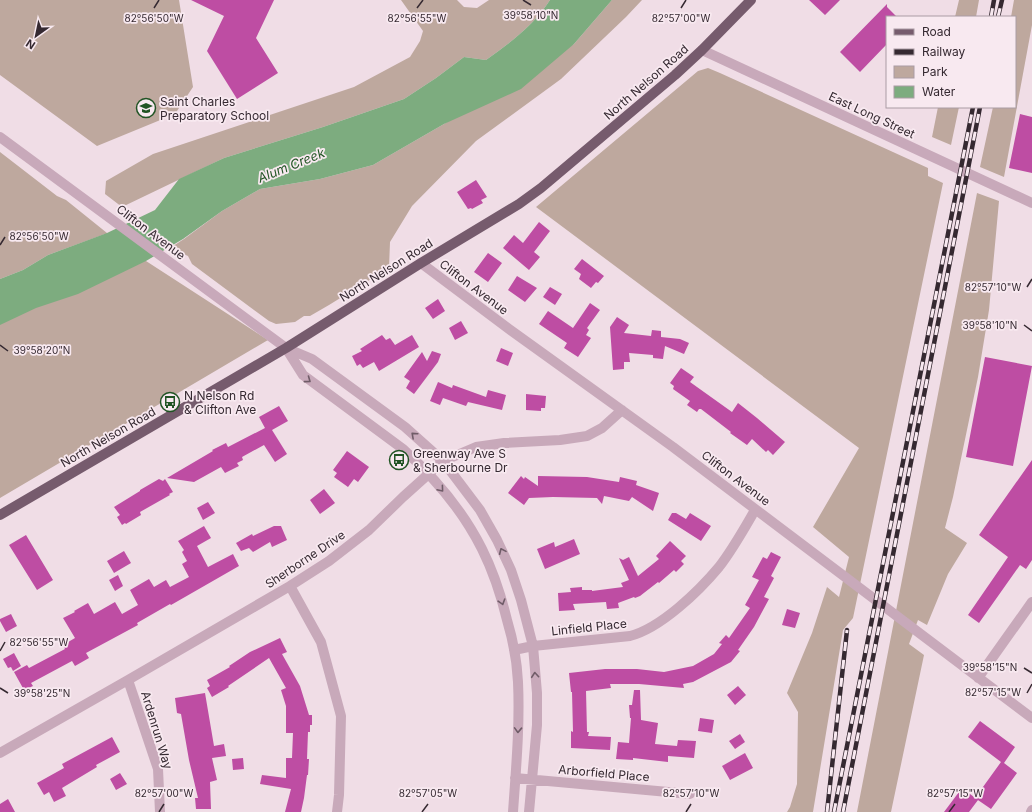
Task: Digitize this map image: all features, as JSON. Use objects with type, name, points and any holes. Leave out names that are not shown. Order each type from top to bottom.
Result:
[{"type":"main road","name":"North Nelson Road","points":[[0,515],[286,348],[530,196],[675,75],[751,0]]},
{"type":"street","name":"East Long Street","points":[[702,50],[1032,203]]},
{"type":"street","name":"Clifton Avenue","points":[[0,137],[286,348]]},
{"type":"street","name":"Clifton Avenue","points":[[421,263],[509,329],[680,452],[1032,718]]},
{"type":"street","points":[[286,348],[312,359],[405,427],[443,460],[480,510],[497,540],[511,570],[521,600],[533,646],[537,693],[537,719],[529,812]]},
{"type":"street","points":[[286,348],[302,375],[403,449],[418,462],[453,503],[482,548],[503,604],[511,634],[518,680],[513,812]]},
{"type":"street","name":"Sherborne Drive","points":[[0,753],[290,586],[329,561],[369,530],[443,460],[476,447],[504,443],[560,440],[587,436],[602,428],[622,410]]},
{"type":"street","name":"Linfield Place","points":[[514,650],[533,646],[630,636],[639,634],[655,625],[686,601],[718,567],[728,554],[755,510]]},
{"type":"street","points":[[290,586],[321,642],[341,716],[339,795],[337,812]]},
{"type":"street","points":[[978,678],[1032,602]]},
{"type":"street","name":"Ardenrun Way","points":[[128,680],[158,769],[160,812]]},
{"type":"street","name":"Arborfield Place","points":[[515,778],[690,794]]},
{"type":"green space","points":[[0,0],[179,0],[193,87],[175,114],[97,146],[0,75]]},
{"type":"green space","points":[[401,0],[457,0],[464,7],[477,8],[489,0],[550,0],[537,18],[513,40],[486,60],[464,57],[404,99],[323,127],[224,158],[122,207],[105,194],[106,181],[153,154],[354,87],[410,57],[420,41],[423,31]]},
{"type":"green space","points":[[612,0],[642,0],[561,79],[476,141],[412,206],[390,242],[389,268],[310,316],[304,316],[295,322],[276,324],[269,321],[192,264],[188,256],[170,248],[222,211],[260,189],[320,179],[373,165],[444,124],[574,44]]},
{"type":"green space","points":[[959,0],[979,0],[976,16],[955,16]]},
{"type":"green space","points":[[1014,0],[1032,0],[1032,25],[1004,177],[980,167],[993,108],[1016,108],[1016,16],[1011,16]]},
{"type":"green space","points":[[708,68],[928,168],[928,176],[943,183],[853,618],[843,630],[813,812],[787,812],[797,784],[798,712],[787,693],[812,633],[827,587],[839,597],[849,557],[813,527],[859,448],[536,207],[698,71]]},
{"type":"green space","points":[[938,108],[959,108],[951,145],[932,137]]},
{"type":"green space","points":[[0,152],[146,261],[268,340],[0,498],[0,306],[105,234],[48,255],[23,270],[0,279]]},
{"type":"green space","points":[[977,193],[999,201],[989,310],[978,377],[945,528],[967,543],[948,574],[927,625],[918,620],[909,644],[924,655],[891,812],[857,812]]},
{"type":"water","name":"Alum Creek","points":[[550,0],[612,0],[574,44],[521,89],[444,124],[373,165],[320,179],[260,189],[222,211],[183,239],[146,261],[78,294],[36,308],[0,325],[0,279],[23,270],[48,255],[107,233],[155,210],[179,179],[224,158],[323,127],[404,99],[464,57],[486,60],[513,40],[537,18]]},
{"type":"building","points":[[191,0],[274,0],[256,38],[278,73],[237,99],[207,51],[224,16]]},
{"type":"building","points":[[809,0],[840,0],[825,15]]},
{"type":"building","points":[[887,4],[887,7],[896,16],[886,16],[886,45],[860,72],[840,52]]},
{"type":"building","points":[[1020,114],[1032,117],[1032,173],[1009,168]]},
{"type":"building","points":[[476,180],[487,197],[481,200],[483,203],[472,209],[468,209],[457,192]]},
{"type":"building","points":[[539,222],[550,231],[534,252],[540,257],[529,270],[503,248],[514,235],[523,243]]},
{"type":"building","points":[[488,253],[502,263],[488,282],[474,272]]},
{"type":"building","points":[[582,259],[604,276],[591,288],[579,279],[581,274],[574,269]]},
{"type":"building","points":[[517,276],[537,288],[525,302],[508,290]]},
{"type":"building","points":[[550,287],[562,294],[555,305],[543,297]]},
{"type":"building","points":[[438,299],[445,311],[433,319],[425,308]]},
{"type":"building","points":[[590,303],[600,310],[587,328],[589,330],[586,335],[591,338],[578,357],[564,348],[567,343],[539,324],[548,311],[573,328]]},
{"type":"building","points":[[617,317],[629,325],[624,333],[651,336],[652,330],[661,331],[661,337],[680,339],[689,343],[684,354],[665,346],[663,359],[653,358],[653,355],[629,353],[630,362],[624,362],[624,369],[613,370],[610,327]]},
{"type":"building","points":[[461,321],[468,333],[455,340],[449,328]]},
{"type":"building","points":[[382,335],[386,340],[390,338],[395,345],[412,335],[419,347],[379,371],[374,362],[363,368],[360,364],[357,366],[352,356],[362,351],[360,349]]},
{"type":"building","points":[[501,348],[513,353],[508,366],[496,361]]},
{"type":"building","points":[[432,351],[441,354],[438,362],[414,394],[406,388],[410,381],[404,377],[422,352],[427,361]]},
{"type":"building","points":[[985,357],[1032,366],[1013,466],[966,457]]},
{"type":"building","points":[[681,368],[694,377],[690,382],[732,412],[738,403],[785,442],[773,455],[768,450],[766,452],[752,439],[747,445],[701,409],[697,412],[687,405],[690,401],[673,389],[674,386],[670,383]]},
{"type":"building","points":[[438,382],[452,388],[453,385],[486,397],[488,390],[506,395],[502,410],[468,402],[466,406],[443,398],[440,405],[430,401]]},
{"type":"building","points":[[526,394],[546,396],[545,408],[541,408],[541,411],[526,410]]},
{"type":"building","points":[[279,406],[288,421],[272,430],[287,454],[275,462],[264,445],[242,457],[243,460],[237,463],[239,466],[225,473],[221,467],[194,482],[167,478],[213,451],[212,450],[226,443],[228,447],[265,428],[259,417]]},
{"type":"building","points":[[347,451],[369,467],[358,482],[354,479],[348,487],[334,477],[337,473],[333,470]]},
{"type":"building","points":[[1032,460],[1032,560],[1026,569],[1020,565],[979,623],[968,615],[1008,557],[979,535]]},
{"type":"building","points":[[521,476],[538,486],[538,476],[587,477],[619,482],[620,477],[637,481],[636,485],[659,493],[653,511],[632,497],[629,501],[604,496],[602,504],[597,498],[529,498],[524,505],[508,493]]},
{"type":"building","points":[[159,479],[163,481],[165,479],[173,492],[140,512],[141,515],[122,525],[117,517],[120,515],[114,507]]},
{"type":"building","points":[[324,489],[335,503],[320,514],[310,500]]},
{"type":"building","points":[[208,502],[215,513],[203,520],[197,508]]},
{"type":"building","points":[[672,513],[676,513],[686,519],[690,513],[711,526],[701,541],[668,520]]},
{"type":"building","points":[[204,526],[211,538],[197,546],[208,567],[233,554],[239,566],[137,623],[138,625],[86,653],[89,658],[75,666],[72,661],[31,683],[33,686],[24,690],[14,672],[27,665],[29,668],[65,649],[63,645],[75,638],[63,618],[88,603],[94,614],[115,602],[122,614],[138,605],[130,590],[149,579],[154,587],[166,580],[170,587],[189,577],[182,564],[187,561],[182,552],[184,550],[178,541]]},
{"type":"building","points":[[274,526],[281,526],[287,540],[272,547],[270,542],[253,552],[249,548],[241,551],[236,543],[252,534],[253,536]]},
{"type":"building","points":[[26,535],[53,580],[37,590],[9,545]]},
{"type":"building","points":[[574,539],[580,554],[545,569],[537,549],[554,542],[555,547]]},
{"type":"building","points":[[670,541],[686,556],[681,561],[684,564],[676,572],[674,570],[659,583],[658,582],[640,596],[618,603],[619,608],[607,609],[606,602],[573,604],[575,610],[559,611],[558,593],[571,592],[570,588],[582,587],[582,590],[592,591],[623,587],[621,583],[629,580],[619,558],[623,560],[629,557],[638,576],[659,559],[656,556]]},
{"type":"building","points":[[124,551],[131,563],[114,573],[107,561]]},
{"type":"building","points":[[771,552],[781,557],[771,576],[774,578],[764,597],[769,599],[754,627],[738,650],[740,651],[731,662],[693,682],[683,684],[684,688],[639,684],[610,684],[611,688],[586,691],[588,736],[611,737],[610,750],[571,748],[571,731],[573,732],[572,692],[569,673],[605,669],[637,669],[664,672],[693,666],[714,654],[722,644],[719,643],[726,635],[729,638],[750,608],[745,605],[759,580],[752,577],[763,557],[767,559]]},
{"type":"building","points":[[118,575],[123,586],[115,591],[109,580]]},
{"type":"building","points":[[787,609],[800,613],[795,628],[782,625]]},
{"type":"building","points":[[11,614],[17,626],[6,632],[0,619]]},
{"type":"building","points":[[280,638],[287,652],[282,654],[300,686],[309,715],[312,715],[312,725],[310,725],[310,732],[308,732],[308,775],[301,812],[285,812],[291,789],[260,784],[262,775],[286,778],[286,758],[292,758],[293,733],[286,733],[286,706],[281,690],[286,688],[269,658],[228,686],[229,687],[212,697],[207,688],[210,686],[207,680],[230,667],[229,666],[250,652]]},
{"type":"building","points":[[14,653],[21,666],[13,671],[11,667],[8,668],[3,659]]},
{"type":"building","points":[[738,686],[746,695],[735,705],[727,695]]},
{"type":"building","points":[[634,690],[640,690],[641,720],[658,723],[655,744],[677,746],[678,740],[696,741],[694,758],[668,756],[668,762],[633,758],[633,760],[616,759],[618,742],[629,743],[631,718],[629,705],[632,705]]},
{"type":"building","points":[[205,693],[214,746],[224,744],[226,756],[212,758],[217,780],[210,782],[211,809],[196,809],[195,798],[198,798],[189,760],[181,714],[177,713],[175,698]]},
{"type":"building","points":[[700,718],[714,720],[712,733],[698,731]]},
{"type":"building","points":[[980,721],[1015,747],[1004,763],[1017,773],[991,809],[975,798],[1001,762],[968,737]]},
{"type":"building","points":[[740,734],[745,742],[735,749],[729,741]]},
{"type":"building","points":[[112,737],[120,752],[96,765],[97,767],[62,788],[66,796],[54,802],[49,792],[44,795],[37,783],[64,768],[62,764]]},
{"type":"building","points":[[745,753],[753,768],[730,780],[722,766]]},
{"type":"building","points":[[243,758],[244,769],[233,770],[232,759]]},
{"type":"building","points":[[120,773],[127,784],[116,790],[110,779]]},
{"type":"building","points":[[962,788],[978,800],[969,812],[944,812]]},
{"type":"building","points":[[8,799],[15,812],[0,812],[0,804]]},
{"type":"railway","points":[[991,16],[994,0]]},
{"type":"railway","points":[[998,16],[1002,0]]},
{"type":"railway","points":[[834,812],[973,108]]},
{"type":"railway","points":[[843,812],[980,108]]},
{"type":"railway","points":[[827,812],[847,630]]},
{"type":"place","name":"Saint Charles Preparatory School","points":[[146,108]]},
{"type":"place","name":"N Nelson Rd & Clifton Ave","points":[[170,402]]},
{"type":"place","name":"Greenway Ave S & Sherbourne Dr","points":[[399,460]]}]
